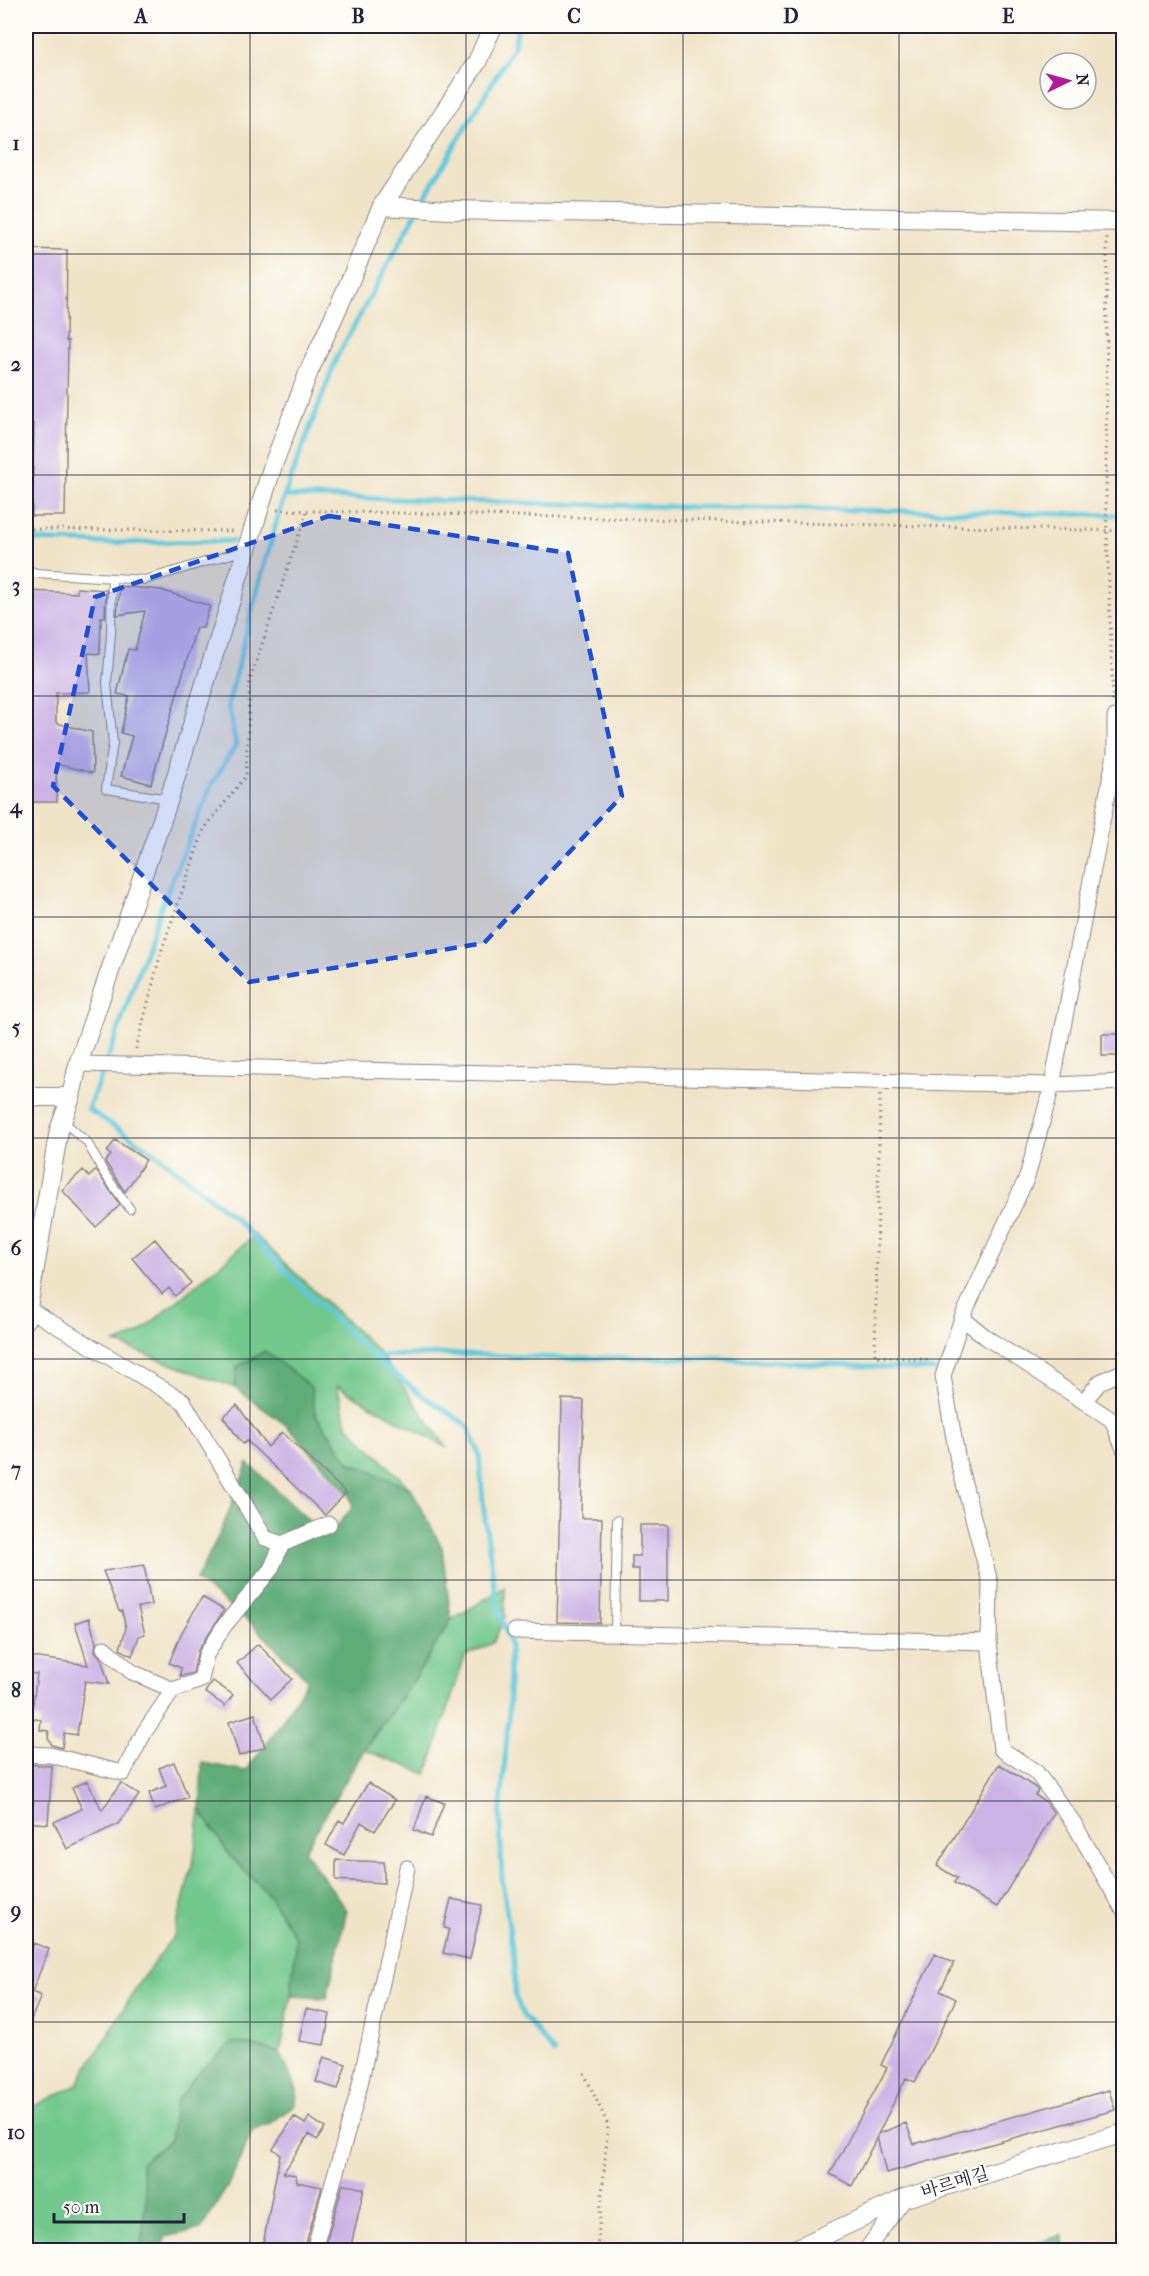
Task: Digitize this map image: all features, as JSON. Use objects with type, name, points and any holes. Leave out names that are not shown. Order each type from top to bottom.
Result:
[{"type":"street","points":[[329,1524],[282,1544],[265,1538],[183,1401],[26,1314],[59,1130],[71,1097],[78,1064],[169,799],[273,465],[309,371],[382,206],[477,62],[493,26]]},
{"type":"street","points":[[382,206],[450,210],[1115,222]]},
{"type":"street","points":[[1119,717],[1115,754],[1052,1084],[1026,1177],[962,1318],[943,1376],[958,1461],[990,1582],[989,1642],[1001,1749],[1036,1772],[1073,1822],[1124,1911]]},
{"type":"street","points":[[78,1064],[1052,1084],[1124,1082]]},
{"type":"street","points":[[26,1097],[71,1097]]},
{"type":"street","points":[[962,1318],[987,1338],[1112,1420],[1124,1449]]},
{"type":"street","points":[[1084,1401],[1100,1382],[1124,1371]]},
{"type":"street","points":[[26,1754],[50,1755],[123,1773],[145,1731],[173,1690],[201,1680],[206,1655],[224,1626],[271,1569],[282,1544]]},
{"type":"street","points":[[515,1631],[989,1642]]},
{"type":"street","points":[[104,1648],[132,1672],[173,1690]]},
{"type":"street","points":[[314,2250],[358,2093],[407,1868]]},
{"type":"street","name":"바르메길","points":[[793,2250],[905,2198],[1124,2133]]},
{"type":"street","points":[[866,2250],[905,2198]]},
{"type":"lane","points":[[26,568],[36,573],[146,580],[247,550]]},
{"type":"lane","points":[[112,578],[107,683],[113,743],[106,789],[169,799]]},
{"type":"lane","points":[[63,1121],[87,1142],[104,1173],[130,1209]]},
{"type":"lane","points":[[615,1632],[617,1520]]},
{"type":"path","points":[[1115,222],[1106,530],[1112,684],[1119,717]]},
{"type":"path","points":[[280,510],[1124,531]]},
{"type":"path","points":[[132,1065],[161,952],[204,829],[246,776],[250,680],[308,510]]},
{"type":"path","points":[[26,529],[253,531]]},
{"type":"path","points":[[880,1081],[875,1356],[931,1360]]},
{"type":"path","points":[[584,2073],[608,2125],[597,2250]]},
{"type":"highlighted area","points":[[329,516],[568,553],[622,796],[484,943],[249,982],[53,786],[95,597]]},
{"type":"green space","points":[[255,1235],[378,1351],[447,1448],[337,1386],[347,1425],[411,1489],[349,1462],[315,1414],[311,1387],[237,1367],[235,1388],[115,1343],[138,1334]]},
{"type":"green space","points":[[265,1351],[311,1387],[315,1414],[349,1462],[411,1489],[442,1547],[451,1620],[413,1681],[370,1740],[304,1851],[347,1910],[327,1998],[291,1996],[296,1938],[269,1895],[230,1856],[200,1809],[202,1763],[246,1771],[277,1729],[308,1680],[252,1624],[196,1580],[222,1529],[248,1463],[327,1538],[353,1507],[349,1494],[286,1425],[235,1388],[237,1367]]},
{"type":"green space","points":[[505,1587],[505,1617],[493,1643],[465,1656],[427,1774],[364,1750],[413,1681],[451,1620]]},
{"type":"green space","points":[[200,1809],[230,1856],[269,1895],[296,1938],[291,1996],[280,2053],[248,2044],[176,2101],[170,2140],[142,2164],[146,2198],[141,2250],[27,2250],[26,2110],[77,2085],[141,1980],[174,1936],[194,1858]]},
{"type":"green space","points":[[232,2043],[248,2044],[280,2053],[297,2090],[296,2104],[271,2123],[252,2131],[229,2184],[201,2229],[165,2237],[163,2250],[141,2250],[146,2198],[141,2163],[170,2140],[176,2101],[201,2070]]},
{"type":"green space","points":[[1062,2235],[1065,2250],[1015,2250]]},
{"type":"building","points":[[26,249],[67,250],[65,516],[32,516],[34,424],[26,424]]},
{"type":"building","points":[[120,586],[161,590],[210,606],[203,628],[196,628],[151,784],[121,776],[132,736],[121,733],[129,696],[117,694],[128,649],[135,650],[145,611],[117,615]]},
{"type":"building","points":[[77,588],[106,590],[105,617],[101,617],[100,654],[88,653],[90,692],[56,693],[56,723],[92,732],[93,773],[56,764],[57,802],[26,802],[26,591],[77,593]]},
{"type":"building","points":[[1102,1034],[1124,1034],[1124,1056],[1102,1056]]},
{"type":"building","points":[[115,1140],[146,1160],[125,1192],[105,1162],[111,1155],[107,1152]]},
{"type":"building","points":[[83,1170],[89,1177],[96,1170],[120,1205],[96,1227],[62,1190]]},
{"type":"building","points":[[155,1239],[191,1283],[175,1296],[169,1288],[162,1294],[132,1258]]},
{"type":"building","points":[[562,1399],[584,1400],[581,1518],[602,1518],[600,1623],[557,1622]]},
{"type":"building","points":[[237,1405],[268,1447],[282,1432],[346,1493],[325,1515],[247,1441],[243,1444],[223,1417]]},
{"type":"building","points":[[640,1525],[668,1525],[668,1601],[639,1601],[639,1569],[632,1569],[632,1556],[640,1556]]},
{"type":"building","points":[[144,1565],[151,1605],[138,1607],[145,1634],[139,1636],[132,1656],[120,1649],[126,1628],[122,1611],[119,1611],[103,1571]]},
{"type":"building","points":[[202,1597],[224,1610],[198,1650],[193,1673],[180,1676],[181,1668],[169,1663],[181,1634]]},
{"type":"building","points":[[89,1618],[96,1642],[95,1651],[101,1658],[109,1684],[85,1681],[77,1735],[64,1733],[62,1748],[52,1745],[48,1738],[49,1731],[40,1730],[41,1720],[31,1718],[37,1674],[26,1673],[26,1656],[88,1665],[75,1623]]},
{"type":"building","points":[[258,1644],[292,1679],[271,1699],[237,1663]]},
{"type":"building","points":[[213,1681],[233,1695],[225,1706],[205,1692]]},
{"type":"building","points":[[255,1714],[265,1747],[239,1756],[229,1722]]},
{"type":"building","points":[[174,1762],[188,1797],[155,1810],[149,1793],[166,1786],[159,1768]]},
{"type":"building","points":[[27,1764],[52,1766],[48,1824],[26,1822]]},
{"type":"building","points":[[999,1764],[1036,1788],[1038,1791],[1035,1795],[1046,1802],[1054,1813],[997,1907],[954,1883],[957,1878],[937,1866]]},
{"type":"building","points":[[87,1781],[102,1810],[121,1783],[139,1795],[118,1824],[67,1849],[54,1822],[82,1809],[72,1788]]},
{"type":"building","points":[[368,1783],[395,1800],[375,1831],[361,1822],[344,1855],[326,1845],[339,1820],[344,1823]]},
{"type":"building","points":[[426,1796],[444,1803],[431,1837],[414,1830]]},
{"type":"building","points":[[336,1860],[384,1862],[384,1883],[336,1880]]},
{"type":"building","points":[[451,1899],[482,1905],[470,1959],[443,1953],[449,1929],[444,1928]]},
{"type":"building","points":[[34,1943],[49,1949],[32,1992],[41,1996],[26,2032],[26,1964]]},
{"type":"building","points":[[935,1954],[954,1963],[940,1991],[956,1999],[915,2082],[906,2078],[878,2134],[906,2123],[914,2144],[1109,2090],[1115,2110],[886,2173],[877,2137],[852,2186],[830,2174],[887,2068],[881,2065]]},
{"type":"building","points":[[306,2009],[330,2014],[324,2045],[299,2041]]},
{"type":"building","points":[[324,2057],[346,2064],[338,2089],[316,2082]]},
{"type":"building","points":[[294,2117],[305,2124],[309,2117],[325,2128],[317,2140],[309,2134],[283,2173],[296,2175],[297,2182],[322,2187],[304,2250],[262,2250],[280,2154],[273,2149]]},
{"type":"building","points":[[343,2184],[364,2189],[350,2250],[324,2250]]},
{"type":"waterway","points":[[420,204],[514,46],[518,26]]},
{"type":"waterway","points":[[416,213],[337,357],[284,496],[228,705],[236,745],[212,784],[161,907],[88,1109],[159,1156],[235,1218],[298,1284],[377,1360],[420,1394],[467,1425],[479,1453],[484,1512],[497,1605],[510,1643],[509,1710],[500,1819],[502,1880],[514,1961],[515,1996],[523,2015],[554,2053]]},
{"type":"waterway","points":[[284,496],[591,505],[1124,515]]},
{"type":"waterway","points":[[33,540],[102,543],[233,541]]},
{"type":"waterway","points":[[373,1356],[460,1354],[558,1358],[706,1358],[934,1370]]}]
